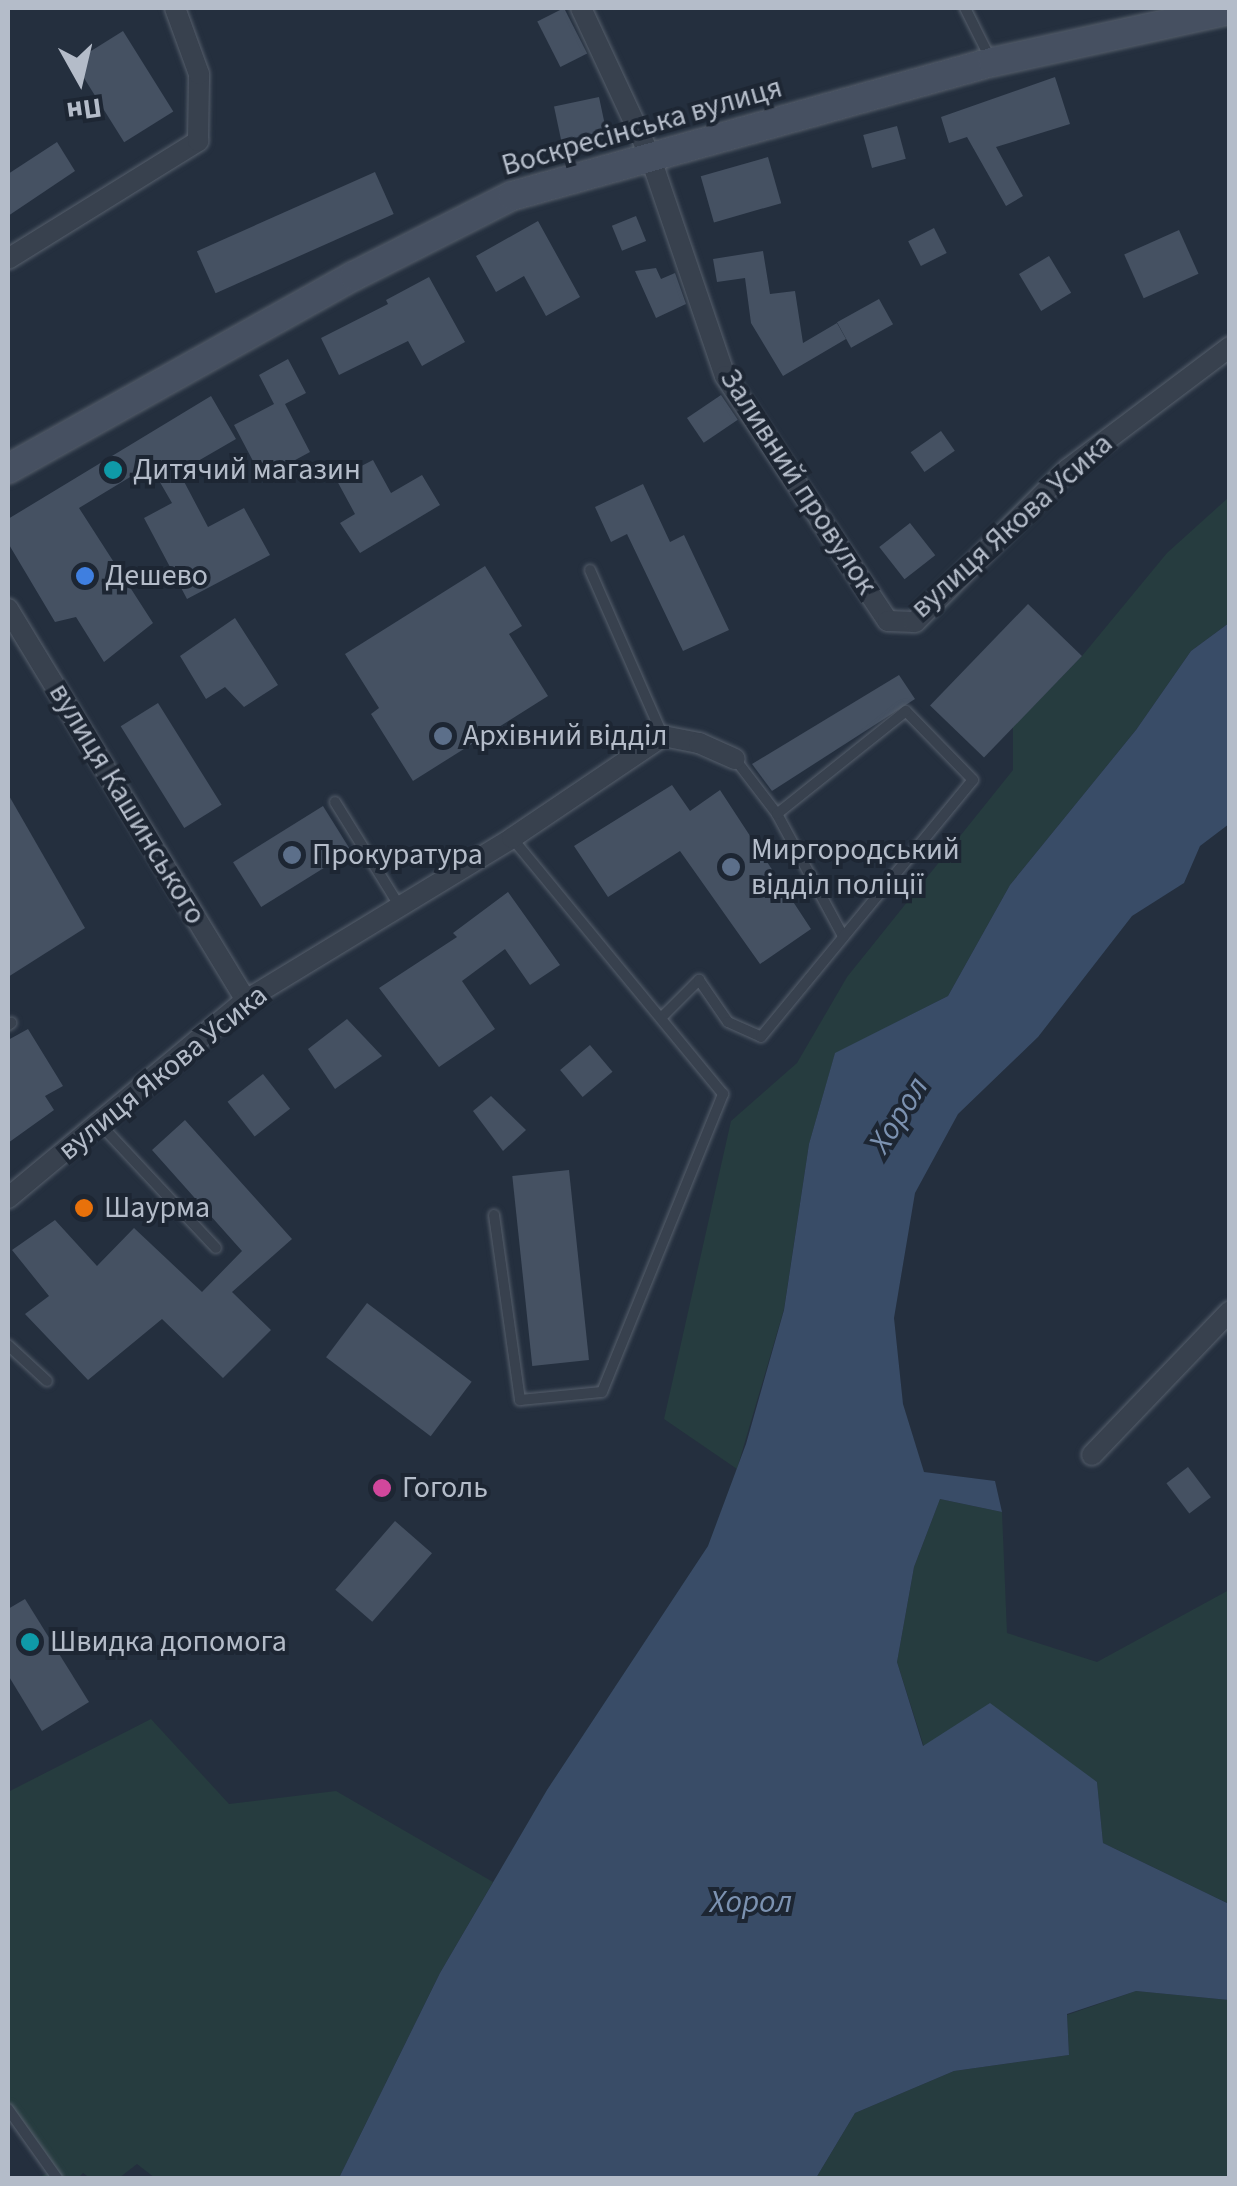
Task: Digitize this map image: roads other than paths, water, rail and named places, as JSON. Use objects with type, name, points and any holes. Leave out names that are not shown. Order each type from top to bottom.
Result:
[{"type":"street","points":[[8,259],[198,141],[199,74],[175,8]]},
{"type":"street","name":"Заливний провулок","points":[[581,8],[650,156],[726,376],[888,620]]},
{"type":"street","name":"Воскресінська вулиця","points":[[8,469],[354,276],[512,196],[992,62],[1230,10]]},
{"type":"street","name":"вулиця Якова Усика","points":[[888,620],[915,622],[1068,469],[1230,347]]},
{"type":"street","name":"вулиця Кашинського","points":[[8,609],[246,1000]]},
{"type":"street","points":[[664,736],[700,743],[735,759]]},
{"type":"street","name":"вулиця Якова Усика","points":[[8,1198],[246,1000],[512,838],[664,736]]},
{"type":"street","points":[[1092,1455],[1230,1311]]},
{"type":"lane","points":[[965,8],[992,62]]},
{"type":"lane","points":[[590,570],[664,736]]},
{"type":"lane","points":[[661,1018],[698,980],[728,1022],[761,1037],[974,780],[906,711],[777,814]]},
{"type":"lane","points":[[735,759],[777,814],[843,936]]},
{"type":"lane","points":[[335,802],[400,908]]},
{"type":"lane","points":[[494,1215],[520,1400],[602,1392],[723,1094],[512,838]]},
{"type":"lane","points":[[99,1123],[216,1248]]},
{"type":"lane","points":[[8,1345],[47,1381]]},
{"type":"lane","points":[[8,2109],[48,2176]]},
{"type":"water","name":"Хорол","points":[[1229,623],[1229,824],[1200,846],[1184,883],[1132,916],[1038,1037],[958,1114],[915,1193],[894,1318],[903,1404],[924,1472],[995,1481],[1002,1512],[940,1499],[914,1567],[897,1662],[923,1746],[990,1703],[1097,1782],[1103,1843],[1229,1904],[1229,2000],[1136,1991],[1067,2014],[1069,2055],[954,2071],[855,2113],[816,2178],[339,2178],[440,1973],[547,1790],[708,1546],[746,1444],[784,1310],[809,1144],[835,1053],[948,996],[1010,885],[1136,730],[1191,651]]},
{"type":"place","name":"Дитячий магазин","points":[[113,470]]},
{"type":"place","name":"Дешево","points":[[85,576]]},
{"type":"place","name":"Архівний відділ","points":[[443,736]]},
{"type":"place","name":"Прокуратура","points":[[292,855]]},
{"type":"place","name":"Миргородський відділ поліції","points":[[731,867]]},
{"type":"place","name":"Шаурма","points":[[84,1208]]},
{"type":"place","name":"Гоголь","points":[[382,1488]]},
{"type":"place","name":"Швидка допомога","points":[[30,1642]]}]
